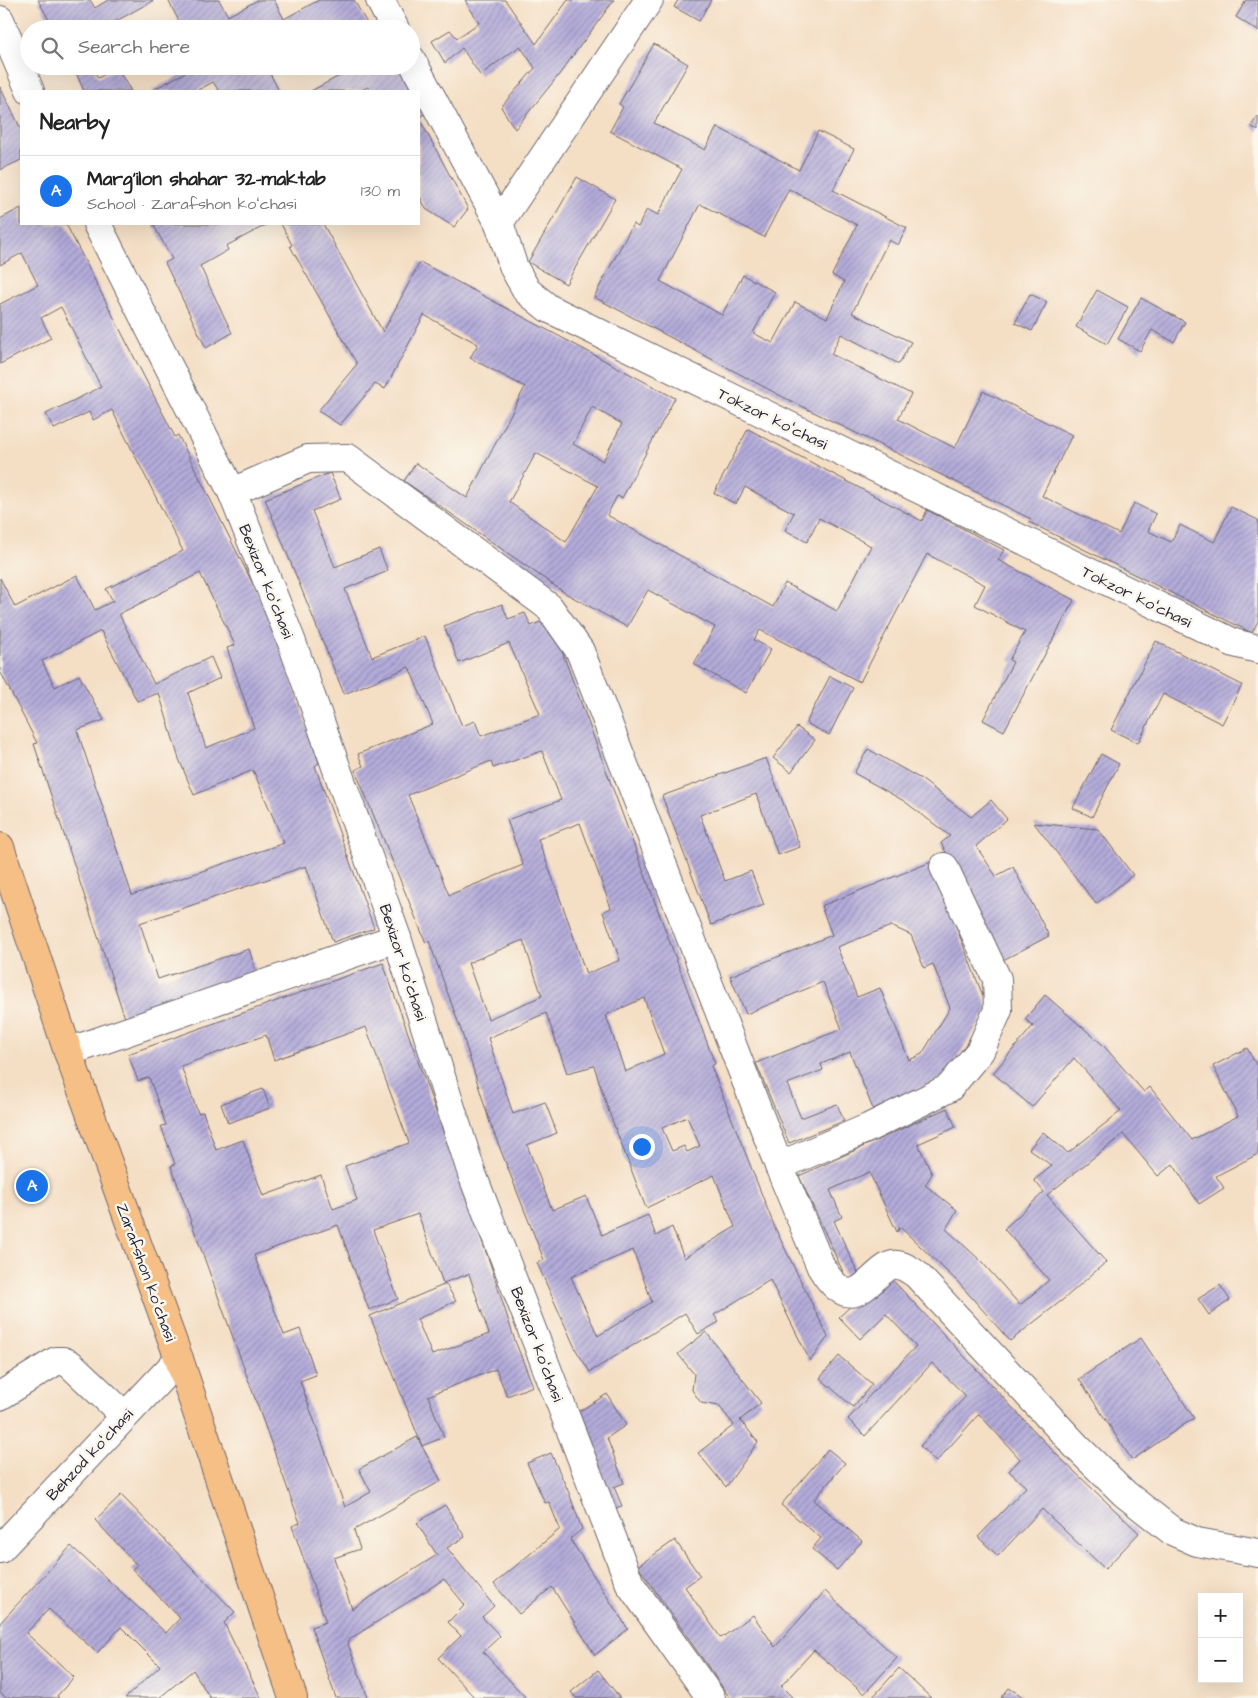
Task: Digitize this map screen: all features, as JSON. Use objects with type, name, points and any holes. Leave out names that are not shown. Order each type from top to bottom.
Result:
[{"type":"main road","name":"Zarafshon koʻchasi","points":[[0,847],[68,1052],[179,1360],[293,1698]]},
{"type":"street","points":[[380,0],[390,20]]},
{"type":"street","points":[[499,223],[649,0]]},
{"type":"street","points":[[0,20],[20,67]]},
{"type":"street","points":[[23,75],[30,90]]},
{"type":"street","name":"Tokzor koʻchasi","points":[[420,75],[499,223],[514,268],[527,291],[548,308],[1234,643],[1258,649]]},
{"type":"street","name":"Bexizor koʻchasi","points":[[98,225],[232,492],[291,640],[397,938],[472,1174],[630,1584],[711,1698]]},
{"type":"street","points":[[232,492],[308,459],[348,458],[549,607],[580,651],[779,1166],[821,1267],[833,1284],[847,1292],[855,1292],[869,1284],[883,1270],[893,1265],[905,1267],[916,1274],[1077,1447],[1125,1494],[1172,1531],[1196,1542],[1258,1552]]},
{"type":"street","points":[[779,1166],[868,1128],[949,1088],[980,1051],[998,1010],[997,979],[944,867]]},
{"type":"street","points":[[68,1052],[397,938]]},
{"type":"street","name":"Behzod koʻchasi","points":[[5,1535],[179,1360]]},
{"type":"street","points":[[0,1396],[56,1362],[63,1361],[70,1364],[125,1416]]},
{"type":"building","points":[[38,0],[90,0],[95,8],[108,0],[154,0],[118,20],[49,20]]},
{"type":"building","points":[[168,0],[219,0],[228,16],[258,0],[274,0],[284,19],[319,0],[354,0],[365,20],[178,20]]},
{"type":"building","points":[[465,0],[505,0],[536,44],[568,0],[614,0],[558,76],[515,129],[501,107],[535,68],[520,46],[480,75],[462,48],[445,63],[432,41],[450,30],[457,38],[479,23]]},
{"type":"building","points":[[678,0],[711,0],[699,21],[674,7]]},
{"type":"building","points":[[1246,0],[1258,0],[1258,31],[1236,17]]},
{"type":"building","points":[[654,44],[688,64],[654,123],[705,150],[717,127],[799,170],[818,131],[854,149],[833,190],[907,228],[898,245],[889,240],[852,313],[911,342],[899,364],[841,334],[831,354],[911,394],[898,419],[955,448],[983,391],[1072,435],[1042,496],[1119,534],[1134,503],[1156,514],[1148,531],[1171,542],[1180,525],[1214,542],[1231,507],[1258,520],[1258,621],[1252,633],[1029,522],[1031,519],[785,398],[594,297],[633,224],[638,227],[647,209],[658,215],[682,169],[610,131],[623,107],[619,104]],"holes":[[[789,189],[857,225],[832,275],[844,282],[827,318],[795,302],[773,343],[753,333],[775,292],[743,275],[722,315],[660,281],[700,204],[764,237]]]},
{"type":"building","points":[[77,75],[96,75],[98,78],[104,75],[121,75],[130,90],[84,90]]},
{"type":"building","points":[[180,75],[271,75],[278,90],[218,90],[213,82],[198,90],[153,90]]},
{"type":"building","points":[[341,75],[414,75],[432,110],[420,116],[420,90],[370,90],[368,87],[361,90],[313,90]]},
{"type":"building","points":[[0,87],[20,127],[20,160],[0,170]]},
{"type":"building","points":[[1258,116],[1258,131],[1251,126]]},
{"type":"building","points":[[420,120],[468,209],[454,227],[426,209],[420,197]]},
{"type":"building","points":[[577,177],[615,199],[566,284],[528,262]]},
{"type":"building","points":[[20,209],[20,225],[67,225],[175,437],[178,435],[274,626],[319,763],[315,766],[374,928],[333,942],[306,866],[140,923],[158,979],[249,949],[257,974],[125,1018],[34,744],[37,743],[0,671],[0,578],[15,607],[77,575],[95,610],[113,601],[106,589],[183,551],[112,410],[93,420],[89,412],[54,429],[46,414],[101,387],[61,307],[41,318],[51,338],[0,364],[0,304],[38,285],[22,253],[0,265],[0,219]],"holes":[[[200,573],[235,645],[227,648],[254,728],[206,748],[188,693],[220,678],[211,657],[154,684],[119,614]],[[101,631],[137,701],[159,693],[179,759],[194,795],[253,770],[284,843],[132,895],[77,730],[104,720],[79,675],[55,687],[42,661]]]},
{"type":"building","points":[[154,225],[266,225],[226,246],[228,250],[200,266],[232,333],[206,348],[165,263],[172,259]]},
{"type":"building","points":[[282,225],[324,225],[383,332],[420,262],[675,398],[622,498],[617,496],[607,515],[773,607],[785,583],[837,611],[871,546],[819,518],[807,542],[785,530],[794,513],[745,487],[736,504],[714,493],[748,429],[922,521],[927,510],[1004,550],[998,560],[1074,600],[1004,731],[983,720],[1013,662],[1009,660],[1025,632],[975,605],[985,585],[927,554],[860,682],[760,630],[754,640],[771,649],[746,693],[694,664],[715,627],[648,590],[627,627],[565,593],[404,481],[416,463],[467,498],[525,387],[470,358],[478,344],[424,315],[385,389],[375,384],[340,425],[318,411],[357,364],[290,246],[292,245]],"holes":[[[592,407],[622,424],[603,461],[573,444]],[[536,453],[598,486],[566,542],[509,502]]]},
{"type":"building","points":[[1097,290],[1128,307],[1107,344],[1076,327]]},
{"type":"building","points":[[1030,294],[1047,302],[1032,331],[1015,323]]},
{"type":"building","points":[[1141,298],[1185,322],[1174,342],[1152,330],[1140,351],[1118,339]]},
{"type":"building","points":[[330,473],[341,499],[312,511],[335,567],[379,549],[388,571],[345,589],[372,657],[425,636],[462,726],[475,721],[481,736],[540,714],[509,643],[459,663],[444,626],[502,604],[508,619],[525,613],[531,626],[540,622],[560,646],[715,1064],[711,1066],[775,1228],[828,1337],[810,1361],[770,1280],[714,1315],[719,1322],[698,1334],[685,1313],[590,1372],[576,1350],[537,1263],[544,1260],[490,1123],[461,1030],[429,941],[426,943],[355,770],[363,766],[358,754],[433,724],[409,667],[344,694],[265,499]],"holes":[[[542,751],[561,800],[507,820],[523,865],[449,895],[408,795],[491,761],[493,768]],[[580,823],[611,908],[603,912],[620,960],[586,974],[538,839]],[[523,940],[542,996],[488,1019],[468,963]],[[644,998],[664,1054],[625,1072],[606,1015]],[[546,1013],[567,1073],[594,1066],[609,1112],[646,1208],[714,1175],[735,1227],[684,1258],[672,1227],[656,1236],[648,1215],[602,1235],[586,1196],[552,1210],[527,1145],[557,1133],[545,1102],[513,1114],[488,1038]],[[687,1117],[700,1146],[687,1152],[684,1146],[672,1151],[662,1128]],[[633,1250],[652,1302],[598,1336],[571,1277]]]},
{"type":"building","points":[[1156,641],[1242,685],[1222,724],[1163,694],[1138,743],[1111,730]]},
{"type":"building","points":[[830,676],[853,688],[829,735],[806,723]]},
{"type":"building","points":[[797,727],[815,740],[791,772],[773,758]]},
{"type":"building","points":[[868,749],[921,779],[971,817],[991,800],[1007,819],[976,846],[996,876],[1013,867],[1049,936],[1003,960],[941,843],[950,836],[904,801],[854,773]]},
{"type":"building","points":[[1101,754],[1119,764],[1092,817],[1073,808]]},
{"type":"building","points":[[766,758],[800,847],[778,855],[756,794],[700,815],[725,881],[751,871],[764,905],[711,925],[662,796]]},
{"type":"building","points":[[1034,823],[1098,829],[1133,875],[1096,904]]},
{"type":"building","points":[[931,862],[988,1009],[945,1077],[873,1109],[850,1052],[821,1064],[823,1070],[787,1084],[801,1118],[837,1104],[844,1121],[789,1143],[756,1063],[842,1029],[823,982],[746,1014],[730,976],[832,935],[821,906]],"holes":[[[891,926],[911,935],[924,968],[933,964],[950,1008],[922,1054],[909,1060],[880,988],[857,997],[837,947]]]},
{"type":"building","points":[[383,963],[491,1266],[515,1341],[533,1386],[507,1396],[496,1369],[428,1396],[444,1437],[422,1446],[370,1316],[446,1284],[456,1301],[417,1319],[432,1355],[489,1334],[469,1274],[443,1283],[418,1214],[373,1230],[398,1299],[369,1310],[338,1225],[254,1255],[284,1335],[300,1329],[308,1351],[316,1375],[300,1381],[345,1507],[371,1492],[359,1469],[417,1437],[441,1481],[354,1530],[360,1549],[334,1558],[352,1609],[437,1555],[417,1523],[445,1505],[465,1537],[447,1548],[494,1606],[482,1617],[500,1636],[483,1652],[526,1698],[475,1698],[438,1658],[461,1636],[448,1622],[465,1605],[444,1579],[347,1641],[368,1698],[336,1698],[311,1627],[326,1622],[292,1526],[300,1523],[171,1166],[175,1164],[161,1126],[166,1125],[149,1077],[138,1081],[128,1054]],"holes":[[[366,1027],[409,1143],[345,1166],[357,1200],[333,1209],[321,1175],[263,1196],[243,1140],[216,1150],[203,1112],[198,1113],[181,1066],[266,1035],[274,1060]]]},
{"type":"building","points":[[1045,995],[1103,1045],[1144,1092],[1150,1087],[1192,1140],[1238,1116],[1213,1066],[1247,1048],[1258,1068],[1258,1154],[1216,1176],[1224,1188],[1199,1204],[1173,1164],[1158,1176],[1123,1134],[1047,1195],[1106,1262],[1065,1298],[1010,1341],[958,1282],[900,1227],[897,1232],[869,1172],[830,1190],[842,1217],[834,1221],[858,1273],[849,1285],[799,1176],[947,1108],[956,1127],[918,1144],[932,1174],[925,1185],[957,1210],[946,1229],[981,1261],[1020,1305],[1049,1280],[1004,1229],[1044,1192],[1034,1180],[1052,1166],[1029,1149],[1043,1132],[1068,1153],[1121,1111],[1074,1058],[1032,1107],[993,1073],[1033,1026],[1025,1019]]},
{"type":"building","points":[[263,1089],[270,1108],[228,1123],[221,1104]]},
{"type":"building","points":[[886,1273],[1056,1454],[1139,1533],[1105,1569],[1042,1509],[998,1556],[978,1537],[1026,1487],[1009,1471],[1020,1459],[979,1414],[936,1462],[920,1446],[966,1396],[932,1363],[865,1436],[848,1419],[916,1346],[886,1314],[860,1339],[839,1317]]},
{"type":"building","points":[[1220,1285],[1230,1300],[1209,1315],[1198,1299]]},
{"type":"building","points":[[706,1332],[761,1403],[740,1420],[758,1442],[726,1487],[698,1453],[734,1425],[719,1406],[701,1403],[692,1390],[694,1374],[678,1354]]},
{"type":"building","points":[[1141,1338],[1194,1418],[1132,1460],[1079,1379]]},
{"type":"building","points":[[839,1356],[872,1384],[853,1407],[820,1378]]},
{"type":"building","points":[[607,1394],[626,1425],[607,1438],[624,1483],[614,1487],[622,1506],[615,1508],[578,1412]]},
{"type":"building","points":[[828,1449],[845,1463],[814,1500],[862,1541],[837,1570],[812,1549],[821,1538],[781,1505]]},
{"type":"building","points":[[551,1453],[569,1493],[582,1529],[570,1539],[628,1629],[595,1655],[552,1587],[519,1614],[494,1584],[560,1529],[549,1502],[545,1503],[527,1463]]},
{"type":"building","points":[[121,1495],[235,1612],[224,1623],[261,1698],[210,1698],[193,1670],[159,1698],[125,1698],[160,1666],[121,1627],[97,1653],[49,1609],[26,1633],[74,1677],[57,1696],[59,1698],[6,1698],[0,1693],[0,1623],[71,1546],[166,1633],[180,1618],[132,1569],[137,1565],[95,1520]]},
{"type":"building","points":[[675,1540],[700,1576],[685,1587],[721,1638],[753,1615],[775,1647],[825,1591],[897,1658],[864,1694],[814,1650],[781,1686],[793,1698],[730,1698],[638,1566]]},
{"type":"building","points":[[899,1668],[931,1698],[872,1698]]},
{"type":"building","points":[[598,1670],[620,1698],[576,1698],[571,1692]]},
{"type":"building","points":[[1009,1688],[1025,1698],[1001,1698]]},
{"type":"place","name":"Marg'ilon shahar 32-maktab","points":[[32,1186]]}]
